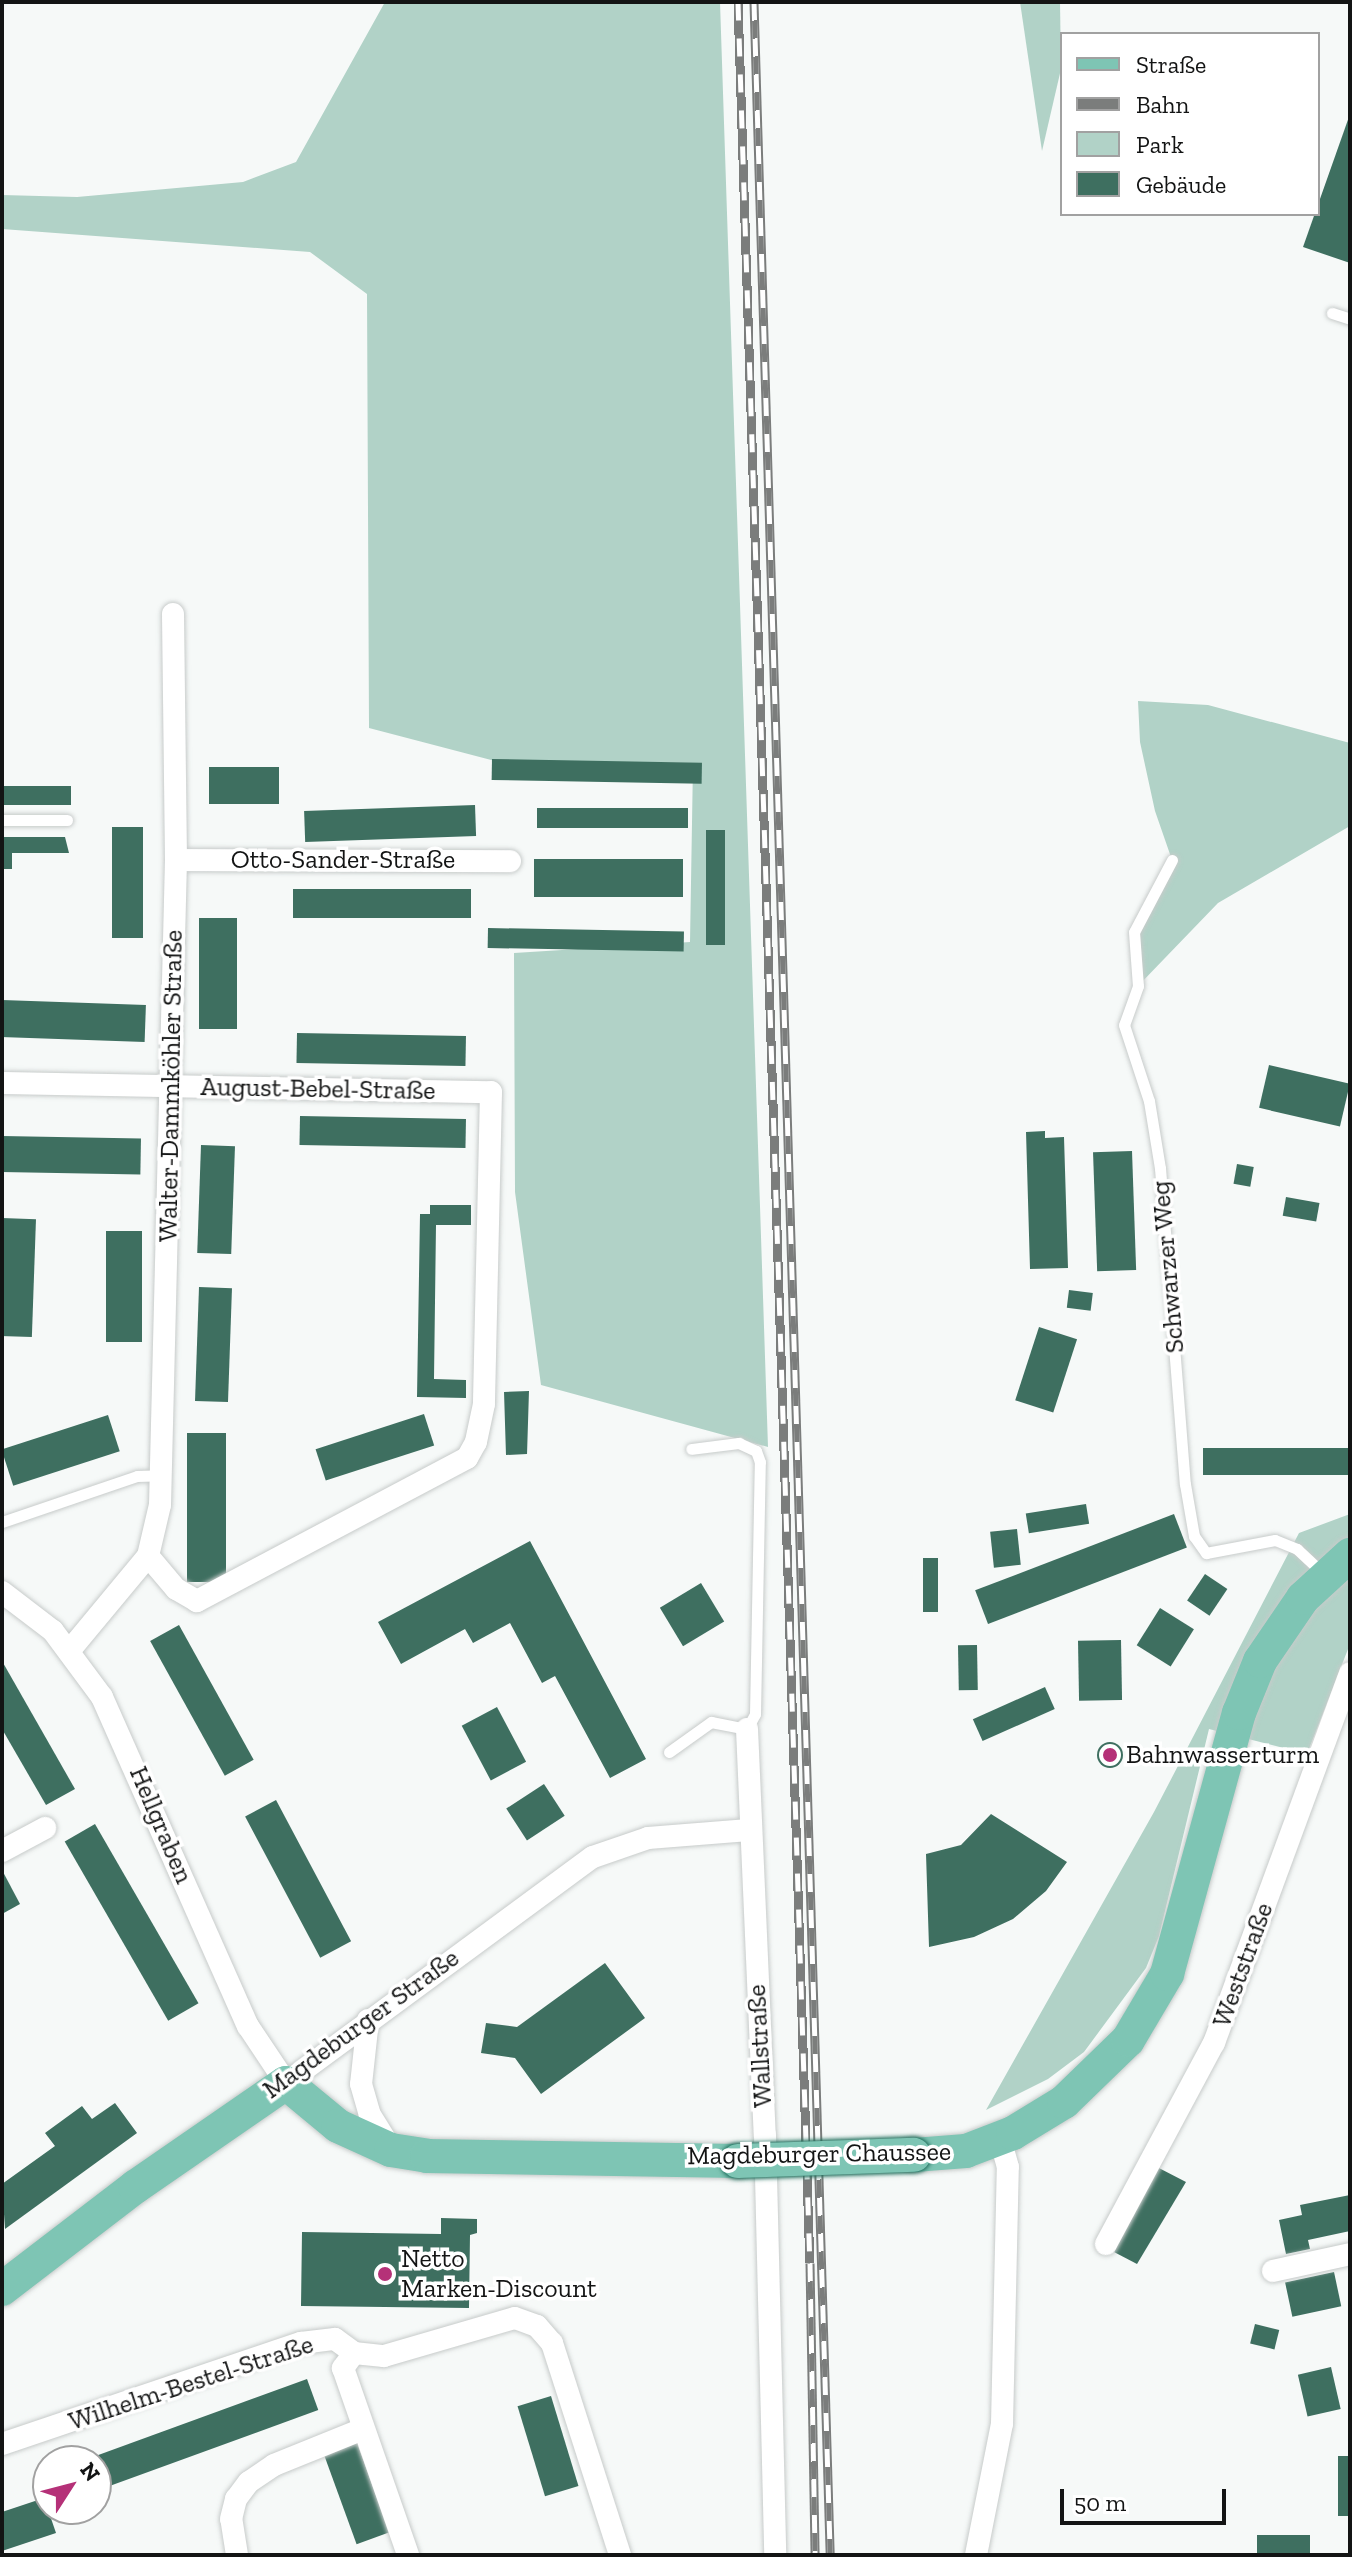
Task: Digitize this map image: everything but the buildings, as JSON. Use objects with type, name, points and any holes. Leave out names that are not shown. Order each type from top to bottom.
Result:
[{"type":"main road","name":"Magdeburger Chaussee","points":[[286,2083],[338,2126],[391,2150],[460,2158],[738,2161],[914,2155],[966,2151],[1000,2139],[1085,2084],[1128,2040],[1154,2000],[1184,1921],[1248,1688],[1281,1627],[1338,1565]]},
{"type":"main road","name":"Magdeburger Straße","points":[[2,2289],[135,2187],[286,2083]]},
{"type":"street","name":"Walter-Dammköhler Straße","points":[[70,1650],[148,1556],[162,1475],[176,860],[173,614]]},
{"type":"street","name":"Otto-Sander-Straße","points":[[176,860],[510,861]]},
{"type":"street","name":"August-Bebel-Straße","points":[[2,1083],[491,1092],[484,1404],[476,1442],[467,1458],[197,1601],[176,1589],[148,1556]]},
{"type":"street","name":"Hellgraben","points":[[2,1592],[36,1616],[70,1650],[119,1731],[248,2026],[286,2083]]},
{"type":"street","name":"Weststraße","points":[[1106,2244],[1214,2043],[1350,1673]]},
{"type":"street","name":"Wallstraße","points":[[747,1729],[749,1830],[765,2135],[775,2555]]},
{"type":"street","points":[[2,1851],[45,1828]]},
{"type":"street","name":"Magdeburger Straße","points":[[286,2083],[593,1857],[648,1838],[749,1830]]},
{"type":"street","points":[[368,2020],[361,2084],[370,2115],[391,2150]]},
{"type":"street","points":[[976,2555],[1002,2424],[1008,2167],[1000,2139]]},
{"type":"street","points":[[1273,2271],[1350,2254]]},
{"type":"street","points":[[354,2353],[384,2356],[515,2318],[537,2326],[552,2343],[620,2555]]},
{"type":"street","name":"Wilhelm-Bestel-Straße","points":[[2,2444],[301,2343],[335,2339],[354,2353],[343,2368],[408,2555]]},
{"type":"street","points":[[237,2555],[231,2519],[236,2499],[249,2482],[274,2465],[363,2429]]},
{"type":"lane","points":[[1332,313],[1350,319]]},
{"type":"lane","points":[[2,820],[67,820]]},
{"type":"lane","name":"Schwarzer Weg","points":[[1172,860],[1134,932],[1138,986],[1124,1025],[1149,1101],[1160,1168],[1185,1484],[1194,1536],[1206,1553],[1275,1540],[1338,1565]]},
{"type":"lane","points":[[669,1752],[711,1722],[747,1729],[756,1699],[760,1462],[756,1451],[739,1443],[691,1449]]},
{"type":"lane","points":[[2,1522],[137,1476],[162,1475]]},
{"type":"green space","points":[[385,2],[720,2],[768,1447],[541,1385],[515,1192],[514,953],[690,942],[693,763],[495,761],[369,728],[367,294],[310,252],[2,229],[2,195],[77,197],[243,182],[296,162]]},
{"type":"green space","points":[[1020,2],[1060,2],[1060,73],[1042,151]]},
{"type":"green space","points":[[1138,701],[1208,705],[1350,743],[1350,826],[1218,903],[1138,986],[1134,932],[1172,860],[1155,811],[1140,742]]},
{"type":"green space","points":[[1350,1514],[1350,1644],[1307,1754],[1209,1729],[1159,1936],[1146,1968],[1084,2052],[1048,2079],[986,2110],[1154,1812],[1299,1533]]},
{"type":"railway","points":[[738,2],[810,2263],[815,2555]]},
{"type":"railway","points":[[754,2],[830,2555]]},
{"type":"place","name":"Bahnwasserturm","points":[[1110,1755]]},
{"type":"place","name":"Netto Marken-Discount","points":[[385,2274]]}]
